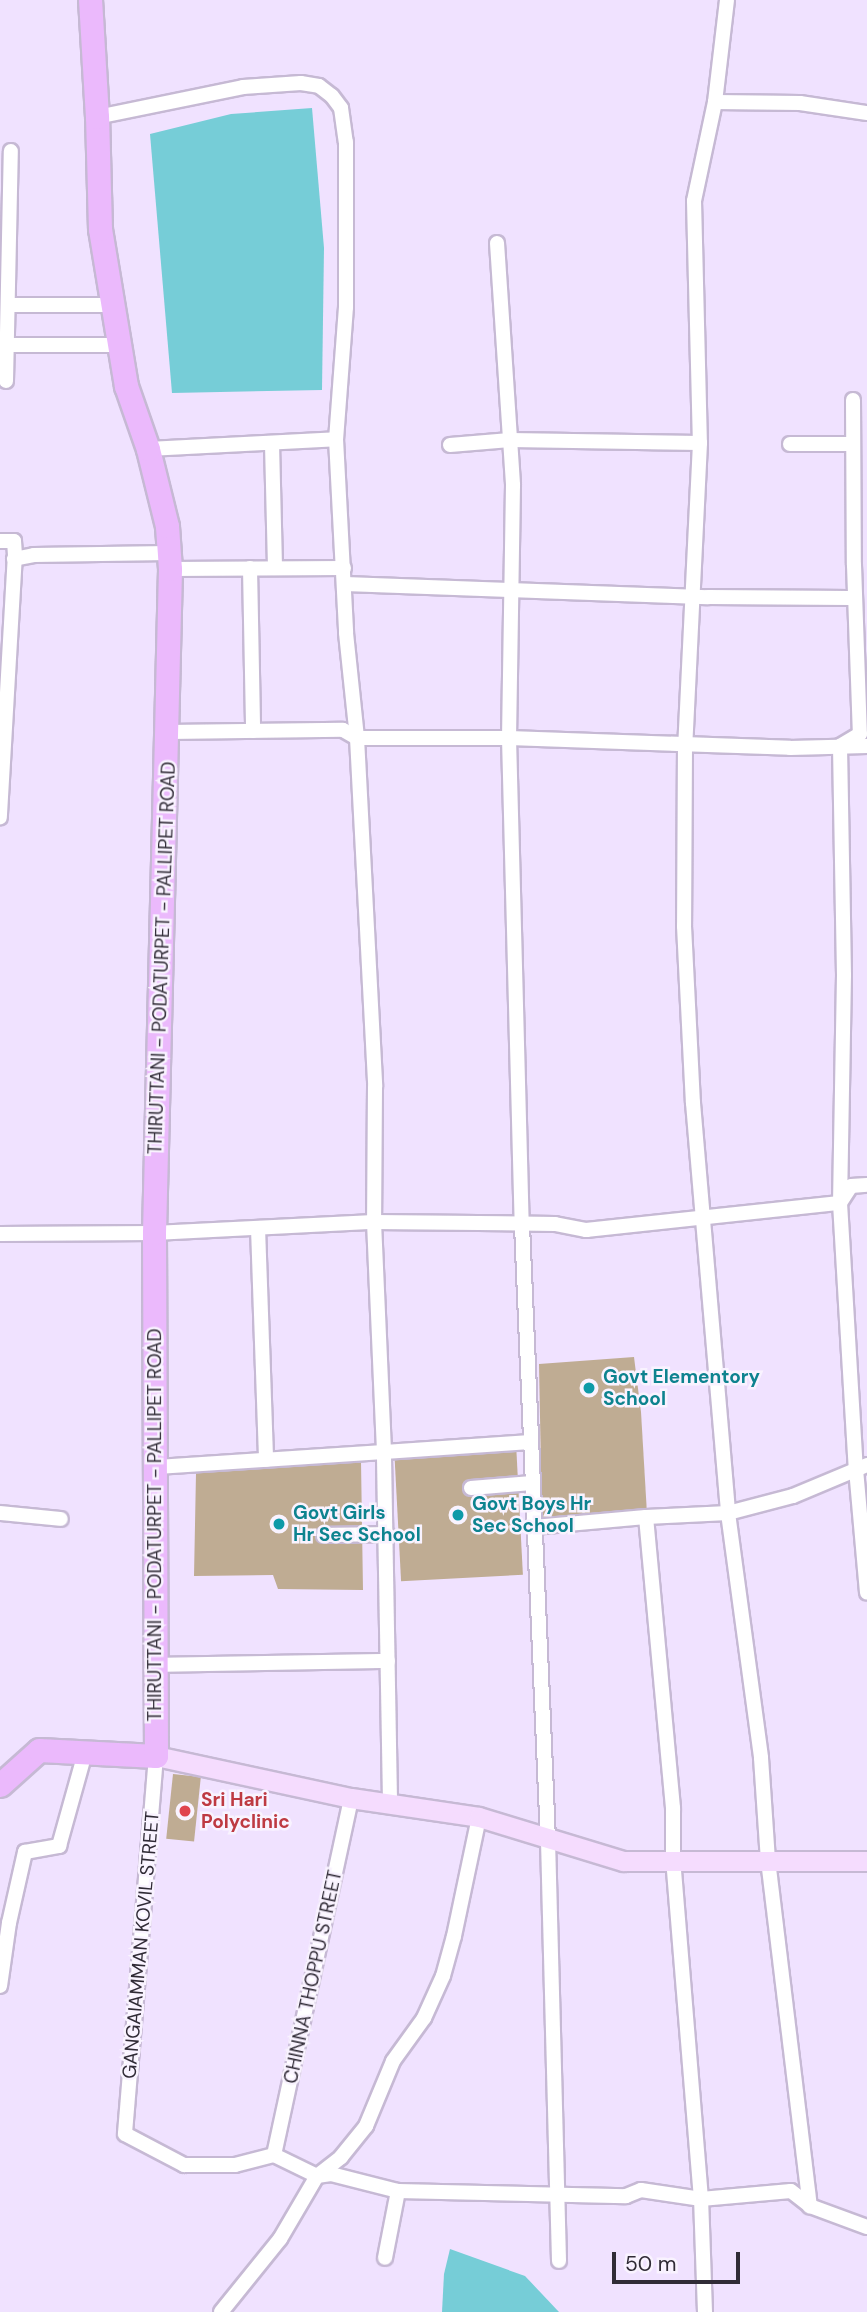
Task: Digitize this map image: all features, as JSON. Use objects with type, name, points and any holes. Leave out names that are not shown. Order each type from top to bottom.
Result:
[{"type":"main road","name":"THIRUTTANI - PODATURPET - PALLIPET ROAD","points":[[90,0],[100,229],[126,386],[148,449],[167,526],[170,561],[154,1233],[156,1756]]},
{"type":"main road","points":[[0,1785],[39,1751],[156,1756],[351,1798],[390,1801],[479,1817],[623,1861],[867,1861]]},
{"type":"street","points":[[727,0],[715,102],[694,201],[701,443],[685,745],[684,926],[693,1103],[705,1216],[728,1513],[761,1758],[768,1860],[810,2206]]},
{"type":"street","points":[[97,117],[231,89],[285,83],[319,86],[332,96],[341,108],[346,142],[346,307],[337,439],[346,633],[357,738],[375,1087],[374,1223],[387,1534],[390,1801]]},
{"type":"street","points":[[715,102],[800,103],[867,113]]},
{"type":"street","points":[[6,381],[11,151]]},
{"type":"street","points":[[497,243],[513,485],[509,738],[522,1225],[548,1840],[559,2261]]},
{"type":"street","points":[[8,305],[112,305]]},
{"type":"street","points":[[7,345],[119,345]]},
{"type":"street","points":[[840,746],[860,734],[855,598],[853,400]]},
{"type":"street","points":[[148,449],[337,439]]},
{"type":"street","points":[[450,444],[510,440],[701,443]]},
{"type":"street","points":[[272,444],[275,567]]},
{"type":"street","points":[[790,444],[852,444]]},
{"type":"street","points":[[0,541],[14,541],[15,559],[0,818]]},
{"type":"street","points":[[15,559],[34,555],[170,561],[250,568],[344,568]]},
{"type":"street","points":[[250,568],[253,731]]},
{"type":"street","points":[[345,584],[511,588],[521,592],[694,597],[855,598]]},
{"type":"street","points":[[168,732],[343,730],[357,738],[509,738],[685,745],[867,746]]},
{"type":"street","points":[[840,746],[844,975],[840,1203],[861,1467],[867,1593]]},
{"type":"street","points":[[840,1203],[851,1186],[867,1185]]},
{"type":"street","points":[[0,1234],[154,1233],[374,1223],[555,1224],[586,1230],[840,1203]]},
{"type":"street","points":[[258,1228],[267,1460]]},
{"type":"street","points":[[156,1467],[531,1442]]},
{"type":"street","points":[[534,1527],[728,1513],[793,1496],[861,1467]]},
{"type":"street","points":[[471,1488],[532,1483]]},
{"type":"street","points":[[0,1513],[61,1519]]},
{"type":"street","points":[[646,1517],[673,1808],[673,1862],[701,2199],[705,2312]]},
{"type":"street","points":[[324,1535],[387,1534]]},
{"type":"street","points":[[157,1665],[388,1661]]},
{"type":"street","points":[[0,1986],[9,1923],[25,1852],[59,1846],[85,1753]]},
{"type":"street","name":"GANGAIAMMAN KOVIL STREET","points":[[156,1756],[125,2134],[184,2165],[235,2165],[274,2155]]},
{"type":"street","name":"CHINNA THOPPU STREET","points":[[274,2155],[351,1798]]},
{"type":"street","points":[[221,2312],[280,2239],[317,2176],[341,2157],[366,2126],[393,2061],[425,2018],[443,1976],[454,1936],[479,1817]]},
{"type":"street","points":[[274,2155],[317,2176],[331,2174],[398,2191],[626,2196],[641,2190],[701,2199],[791,2191],[810,2206],[867,2227]]},
{"type":"street","points":[[384,2258],[398,2191]]},
{"type":"shaded area","points":[[312,108],[324,248],[322,390],[172,393],[150,134],[231,114]]},
{"type":"shaded area","points":[[450,2249],[525,2276],[559,2312],[442,2312],[444,2274]]},
{"type":"building","name":"Govt Boys Hr Sec School","points":[[634,1357],[641,1412],[647,1514],[542,1523],[539,1364]]},
{"type":"building","name":"Govt Boys Hr Sec School","points":[[516,1443],[523,1575],[401,1581],[394,1449]]},
{"type":"building","name":"Govt Girls Hr Sec School","points":[[361,1461],[363,1590],[278,1589],[273,1575],[194,1576],[196,1473]]},
{"type":"building","points":[[173,1774],[201,1777],[194,1842],[166,1839]]},
{"type":"place","name":"Govt Elementory School","points":[[589,1388]]},
{"type":"place","name":"Govt Boys Hr Sec School","points":[[458,1515]]},
{"type":"place","name":"Govt Girls Hr Sec School","points":[[279,1524]]},
{"type":"place","name":"Sri Hari Polyclinic","points":[[185,1811]]}]
